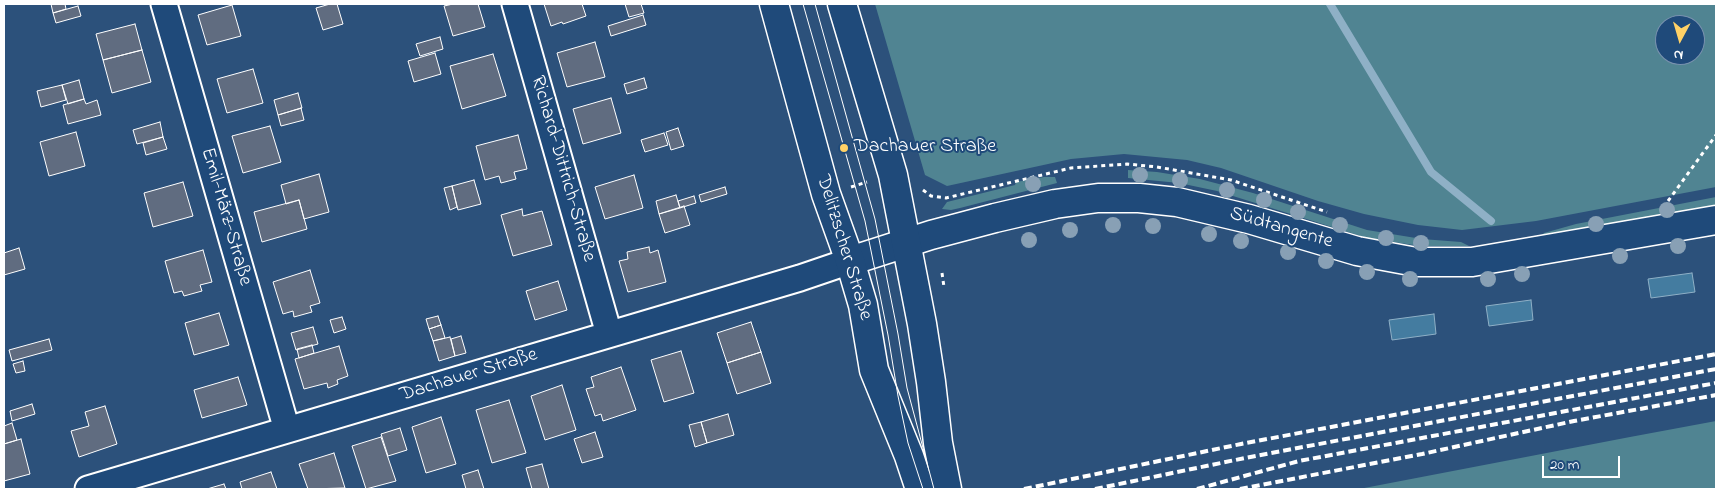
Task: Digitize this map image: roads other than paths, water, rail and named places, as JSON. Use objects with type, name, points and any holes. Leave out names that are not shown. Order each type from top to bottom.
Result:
[{"type":"main road","name":"Delitzscher Straße","points":[[774,4],[826,194],[850,261],[863,305],[874,370],[909,456],[920,489]]},
{"type":"main road","points":[[842,4],[893,175],[927,353],[938,443],[947,489]]},
{"type":"main road","name":"Südtangente","points":[[850,261],[986,220],[1055,204],[1098,198],[1139,198],[1177,202],[1210,209],[1357,251],[1386,258],[1416,262],[1472,262],[1716,220]]},
{"type":"street","name":"Emil-März-Straße","points":[[164,4],[287,430]]},
{"type":"street","name":"Richard-Dittrich-Straße","points":[[515,4],[609,334]]},
{"type":"street","name":"Dachauer Straße","points":[[88,489],[800,278],[850,261]]},
{"type":"water","points":[[1692,273],[1695,292],[1651,298],[1648,279]]},
{"type":"water","points":[[1531,300],[1533,320],[1489,326],[1486,306]]},
{"type":"water","points":[[1434,314],[1436,334],[1392,340],[1389,320]]},
{"type":"waterway","points":[[1330,4],[1431,172],[1491,221]]},
{"type":"tram line","points":[[803,4],[865,221],[908,443],[923,489]]},
{"type":"tram line","points":[[815,4],[875,219],[907,388],[934,489]]},
{"type":"railway","points":[[1024,489],[1241,444],[1716,354]]},
{"type":"railway","points":[[1095,489],[1245,458],[1716,369]]},
{"type":"railway","points":[[1197,489],[1299,461],[1716,383]]},
{"type":"railway","points":[[1240,489],[1422,454],[1574,421],[1716,395]]},
{"type":"place","name":"Dachauer Straße","points":[[844,148]]}]
